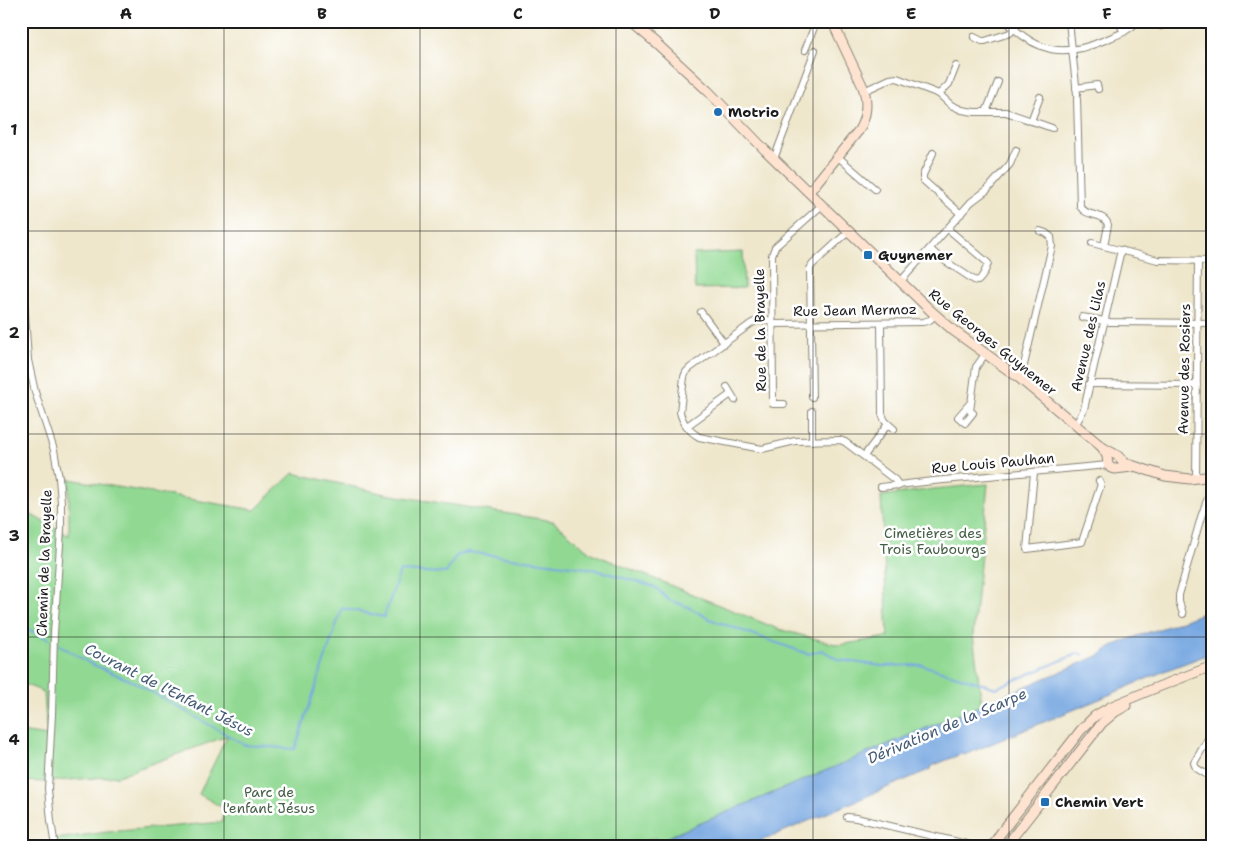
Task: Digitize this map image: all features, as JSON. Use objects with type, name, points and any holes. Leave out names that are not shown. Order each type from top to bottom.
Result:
[{"type":"main road","name":"Rue Georges Guynemer","points":[[630,21],[693,77],[821,206],[935,315],[1018,377],[1102,447],[1113,460]]},
{"type":"main road","points":[[808,192],[859,130],[866,108],[864,91],[832,21]]},
{"type":"main road","points":[[1113,460],[1121,464],[1117,468],[1130,467],[1142,469]]},
{"type":"main road","points":[[1113,460],[1172,477],[1196,478],[1212,476]]},
{"type":"main road","points":[[992,847],[1059,758],[1095,716],[1112,706],[1212,666]]},
{"type":"main road","points":[[1005,847],[1095,731],[1110,715],[1148,696],[1212,672]]},
{"type":"street","points":[[805,50],[818,21]]},
{"type":"street","points":[[1006,21],[1028,40],[1052,50],[1072,50],[1088,47],[1124,32],[1138,21]]},
{"type":"street","points":[[974,37],[985,41],[1010,33],[1021,21]]},
{"type":"street","points":[[1118,21],[1124,32]]},
{"type":"street","points":[[1154,21],[1161,26]]},
{"type":"street","points":[[1069,22],[1077,93],[1080,206],[1084,212],[1104,218],[1108,222],[1104,246]]},
{"type":"street","points":[[774,159],[815,50]]},
{"type":"street","points":[[939,94],[949,84],[956,66]]},
{"type":"street","points":[[864,91],[890,79],[897,78],[939,94],[958,109],[970,112],[1006,112],[1052,128]]},
{"type":"street","points":[[986,112],[998,82]]},
{"type":"street","points":[[1077,93],[1097,86],[1098,89]]},
{"type":"street","points":[[1031,122],[1040,97]]},
{"type":"street","points":[[900,282],[974,200],[987,190],[1010,164],[1016,150]]},
{"type":"street","points":[[933,153],[923,175],[923,180],[961,214]]},
{"type":"street","points":[[837,156],[875,189]]},
{"type":"street","name":"Rue de la Brayelle","points":[[784,404],[773,404],[771,257],[775,248],[821,206]]},
{"type":"street","points":[[930,249],[974,280],[978,281],[982,278],[988,263],[948,229]]},
{"type":"street","points":[[1018,377],[1024,365],[1052,246],[1051,237],[1040,231]]},
{"type":"street","points":[[812,397],[810,272],[811,268],[848,232]]},
{"type":"street","points":[[1092,243],[1158,260],[1212,261]]},
{"type":"street","name":"Avenue des Lilas","points":[[1075,425],[1082,414],[1090,384],[1120,250]]},
{"type":"street","name":"Chemin de la Brayelle","points":[[21,254],[28,360],[54,450],[61,502],[48,789],[55,847]]},
{"type":"street","name":"Avenue des Rosiers","points":[[1196,478],[1198,261]]},
{"type":"street","points":[[701,312],[724,343]]},
{"type":"street","name":"Rue Jean Mermoz","points":[[687,426],[680,412],[685,375],[690,368],[755,322],[811,324],[923,322],[930,320],[935,315]]},
{"type":"street","points":[[1082,317],[1104,322],[1212,323]]},
{"type":"street","points":[[864,456],[891,426],[883,418],[882,414],[881,322]]},
{"type":"street","points":[[971,402],[976,367],[986,353]]},
{"type":"street","points":[[1090,384],[1197,385]]},
{"type":"street","points":[[726,387],[733,397],[687,426],[694,434],[699,437],[762,449],[792,441],[843,441],[895,480],[899,486]]},
{"type":"street","points":[[812,411],[812,441]]},
{"type":"street","name":"Rue Louis Paulhan","points":[[881,487],[1034,472],[1113,460]]},
{"type":"street","points":[[1034,472],[1027,549],[1082,542],[1100,481]]},
{"type":"street","points":[[1184,614],[1179,596],[1201,517],[1212,486]]},
{"type":"street","points":[[1212,732],[1194,763],[1196,768],[1212,778]]},
{"type":"street","points":[[847,817],[979,847]]},
{"type":"green space","points":[[743,252],[744,288],[695,289],[694,254]]},
{"type":"green space","points":[[293,473],[385,494],[553,521],[591,553],[778,629],[839,645],[888,637],[881,496],[988,484],[973,635],[986,736],[677,847],[654,838],[632,847],[56,847],[56,839],[107,832],[223,822],[223,808],[199,794],[227,736],[118,776],[45,782],[21,781],[21,732],[47,736],[44,692],[21,683],[21,509],[69,536],[69,479],[255,510]]},
{"type":"water","name":"Dérivation de la Scarpe","points":[[1212,610],[1212,653],[964,755],[961,754],[932,766],[931,769],[747,847],[644,847],[1100,655],[1117,644]]},
{"type":"waterway","name":"Courant de l'Enfant Jésus","points":[[58,644],[89,663],[134,682],[245,745],[295,749],[342,608],[384,617],[400,571],[446,573],[456,556],[468,552],[593,569],[655,587],[669,600],[686,606],[712,620],[808,654],[822,650],[839,660],[882,666],[922,665],[996,688],[1079,653],[1083,655]]},
{"type":"waterway","name":"Courant de l'Enfant Jésus","points":[[21,626],[49,639]]},
{"type":"place","name":"Motrio","points":[[718,112]]},
{"type":"place","name":"Guynemer","points":[[868,255]]},
{"type":"place","name":"Chemin Vert","points":[[1045,802]]},
{"type":"park label","name":"Cimetières des Trois Faubourgs","points":[[933,542]]},
{"type":"park label","name":"Parc de l'enfant Jésus","points":[[269,800]]}]
